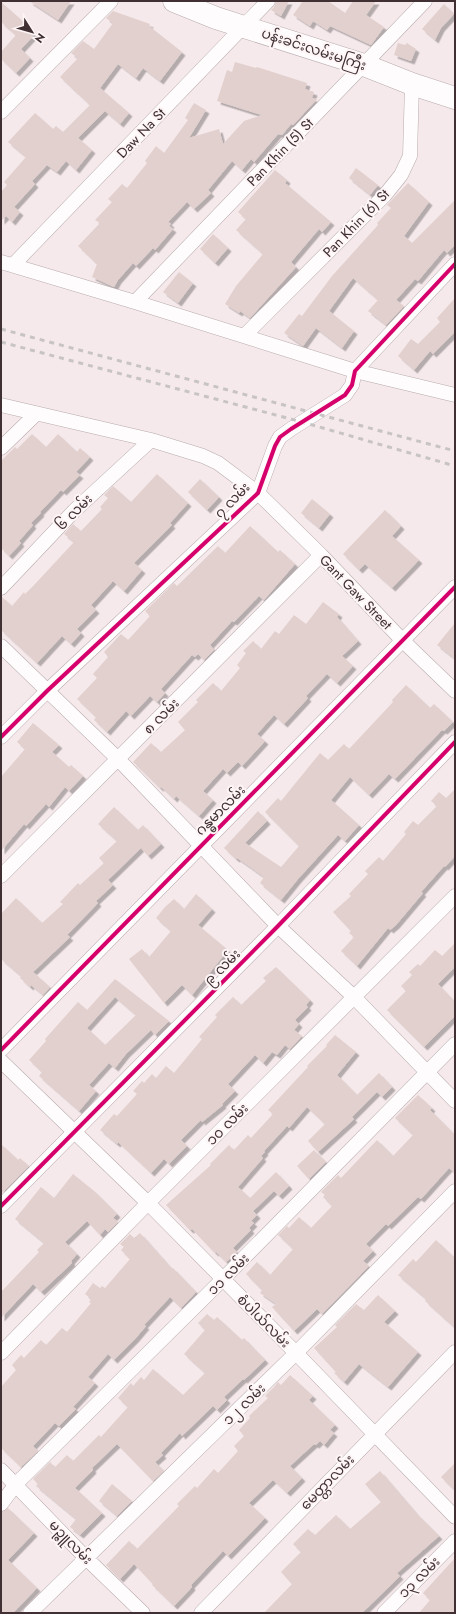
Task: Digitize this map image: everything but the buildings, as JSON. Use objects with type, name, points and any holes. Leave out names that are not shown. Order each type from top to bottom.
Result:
[{"type":"main road","name":"ပန်းခင်းလမ်းမကြီး","points":[[174,1],[216,18],[364,65],[412,84],[455,98]]},
{"type":"street","points":[[1,112],[111,1]]},
{"type":"street","name":"Daw Na St","points":[[7,263],[245,26],[268,1]]},
{"type":"street","name":"Pan Khin (5) St","points":[[135,302],[425,1]]},
{"type":"street","name":"Pan Khin (6) St","points":[[244,336],[385,195],[401,175],[410,156],[412,84]]},
{"type":"street","points":[[7,263],[355,371],[455,395]]},
{"type":"street","name":"၇ လမ်း","points":[[1,737],[47,691],[258,493],[275,446],[280,438],[291,429],[344,395],[352,384],[355,371],[455,264]]},
{"type":"street","name":"Gant Gaw Street","points":[[1,405],[151,440],[213,460],[258,493],[321,555],[403,641],[455,691]]},
{"type":"street","points":[[1,448],[36,414]]},
{"type":"street","name":"၆ လမ်း","points":[[1,588],[74,511],[151,440]]},
{"type":"street","name":"၈ လမ်း","points":[[1,876],[321,555]]},
{"type":"street","name":"ဂန္ဓမာလမ်း","points":[[1,1050],[403,641],[455,586]]},
{"type":"street","points":[[1,646],[118,760],[278,926],[354,997],[455,1101]]},
{"type":"street","name":"၉ လမ်း","points":[[1,1206],[278,926],[455,742]]},
{"type":"street","name":"၁၀ လမ်း","points":[[1,1352],[455,896]]},
{"type":"street","name":"၁၁ လမ်း","points":[[1,1504],[16,1484],[222,1280],[455,1044]]},
{"type":"street","name":"စံပါယ်လမ်း","points":[[1,1061],[148,1203],[455,1517]]},
{"type":"street","name":"၁၂ လမ်း","points":[[30,1613],[296,1353],[455,1191]]},
{"type":"street","name":"မေတ္တာလမ်း","points":[[200,1613],[455,1352]]},
{"type":"street","name":"မဉ္ဇူလမ်း","points":[[1,1470],[86,1558],[143,1613]]},
{"type":"street","name":"၁၃ လမ်း","points":[[384,1613],[455,1541]]},
{"type":"railway","points":[[1,329],[455,451]]},
{"type":"railway","points":[[1,342],[302,422],[455,466]]},
{"type":"cycle path","points":[[1,737],[47,691],[258,493],[275,446],[280,437],[345,395],[352,385],[355,371],[455,264]]},
{"type":"cycle path","points":[[1,1050],[455,587]]},
{"type":"cycle path","points":[[1,1206],[278,926],[455,742]]}]
